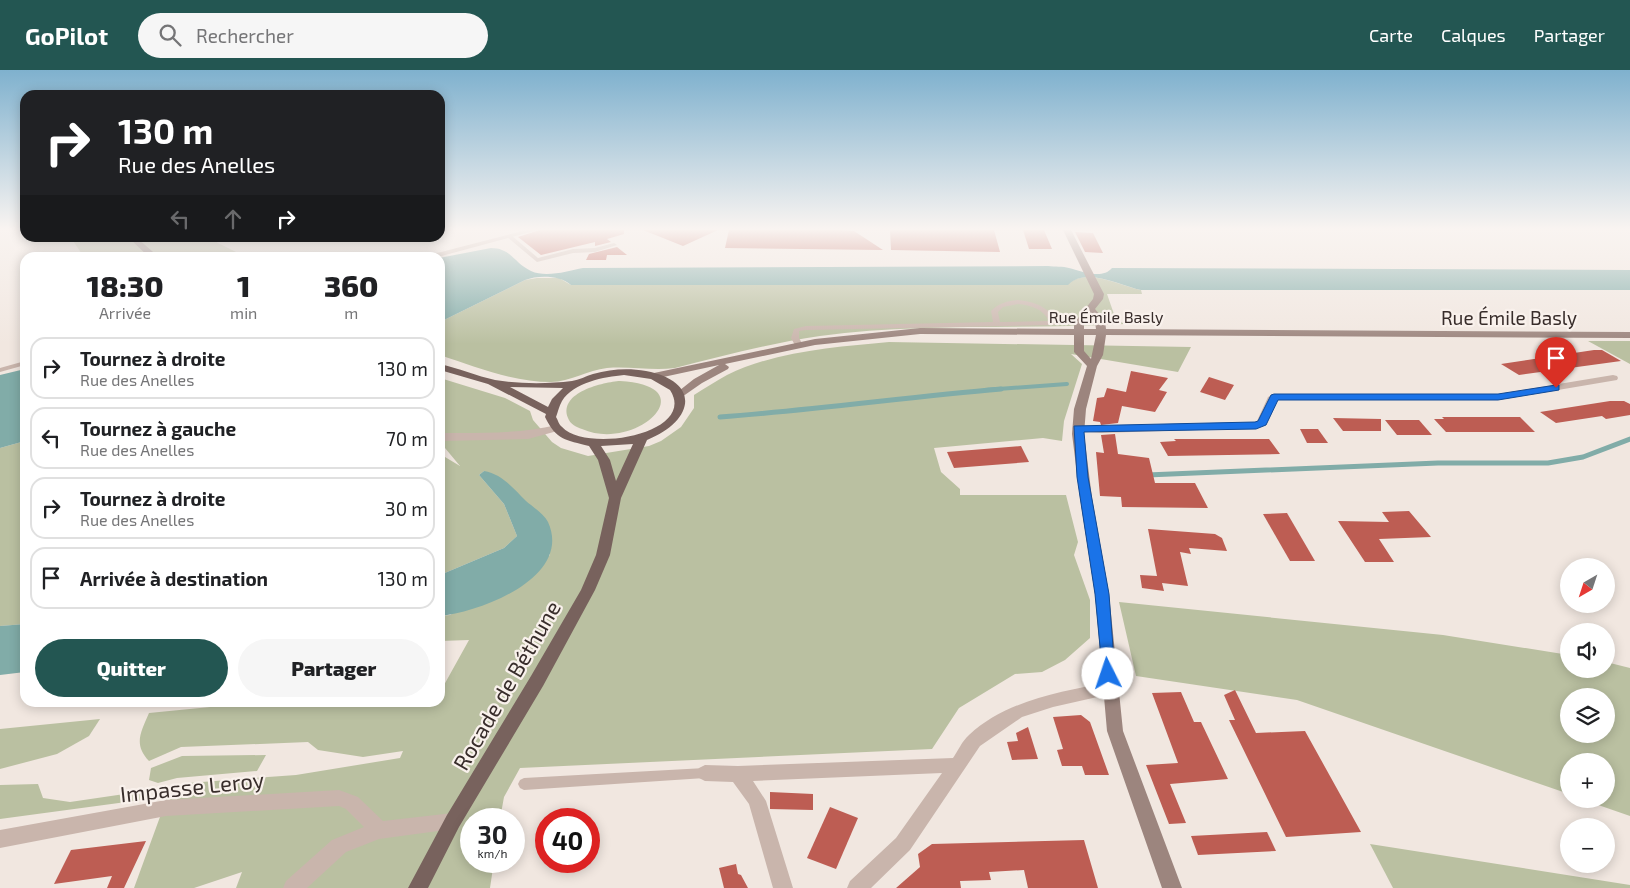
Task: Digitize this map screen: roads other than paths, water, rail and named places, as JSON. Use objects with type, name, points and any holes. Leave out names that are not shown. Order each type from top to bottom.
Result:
[{"type":"main road","points":[[1086,268],[1099,294],[1098,300],[1079,323],[1079,352],[1092,366]]},
{"type":"main road","points":[[1089,309],[1100,321],[1098,355],[1092,366],[1080,409],[1078,428],[1082,477],[1102,594],[1109,688],[1115,731],[1172,888]]},
{"type":"main road","name":"Rue Émile Basly","points":[[749,357],[799,346],[855,337],[929,331],[1079,335],[1141,335],[1148,331],[1357,334],[1630,334]]},
{"type":"main road","name":"Rue Émile Basly","points":[[1098,335],[1303,337],[1357,334]]},
{"type":"main road","name":"Rue Émile Basly","points":[[855,337],[967,340],[1079,335]]},
{"type":"main road","points":[[654,376],[749,357]]},
{"type":"main road","points":[[679,396],[711,373],[749,357]]},
{"type":"main road","points":[[445,368],[492,382],[552,413]]},
{"type":"main road","points":[[492,382],[546,386],[577,383],[608,374],[640,373],[666,381],[679,396],[680,405],[673,419],[657,432],[641,439],[609,444],[594,444],[572,438],[557,428],[552,413],[559,397],[577,383]]},
{"type":"main road","name":"Rocade de Béthune","points":[[418,888],[452,821],[537,681],[588,590],[603,555],[615,498],[641,439]]},
{"type":"main road","name":"Rocade de Béthune","points":[[594,444],[604,460],[615,498]]},
{"type":"street","points":[[1078,428],[1100,430],[1256,425],[1262,423],[1274,397],[1498,397],[1613,378]]},
{"type":"street","points":[[445,437],[503,438],[528,435],[557,428]]},
{"type":"street","points":[[857,888],[903,844],[974,741],[1016,712],[1053,700],[1109,688]]},
{"type":"street","points":[[704,773],[738,774],[957,765]]},
{"type":"street","points":[[738,774],[757,801],[783,888]]},
{"type":"street","name":"Impasse Leroy","points":[[0,839],[166,808],[339,798],[352,803],[380,830]]},
{"type":"street","points":[[293,888],[339,846],[380,830],[452,821]]},
{"type":"lane","points":[[799,346],[795,338],[796,330],[806,328],[1054,323],[1052,315],[1044,308],[1021,303],[999,306],[994,311],[997,324]]},
{"type":"lane","points":[[0,370],[20,365]]},
{"type":"lane","points":[[524,784],[704,773]]},
{"type":"water","points":[[445,268],[525,268],[543,274],[582,268],[1071,268],[1097,274],[1108,272],[1112,268],[1630,270],[1630,290],[1141,290],[1094,277],[1084,277],[1068,285],[571,285],[555,278],[536,277],[525,280],[445,320]]},
{"type":"water","points":[[20,370],[20,442],[0,448],[0,375]]},
{"type":"water","points":[[484,471],[496,475],[507,482],[541,513],[548,522],[552,542],[547,559],[536,575],[519,588],[499,599],[478,607],[445,615],[445,573],[504,548],[517,536],[504,504],[479,475]]},
{"type":"water","points":[[20,624],[20,673],[0,675],[0,626]]},
{"type":"waterway","points":[[985,390],[1067,384]]},
{"type":"waterway","points":[[720,417],[1001,389]]},
{"type":"waterway","points":[[1147,475],[1438,463],[1548,463],[1583,457],[1630,439]]}]
